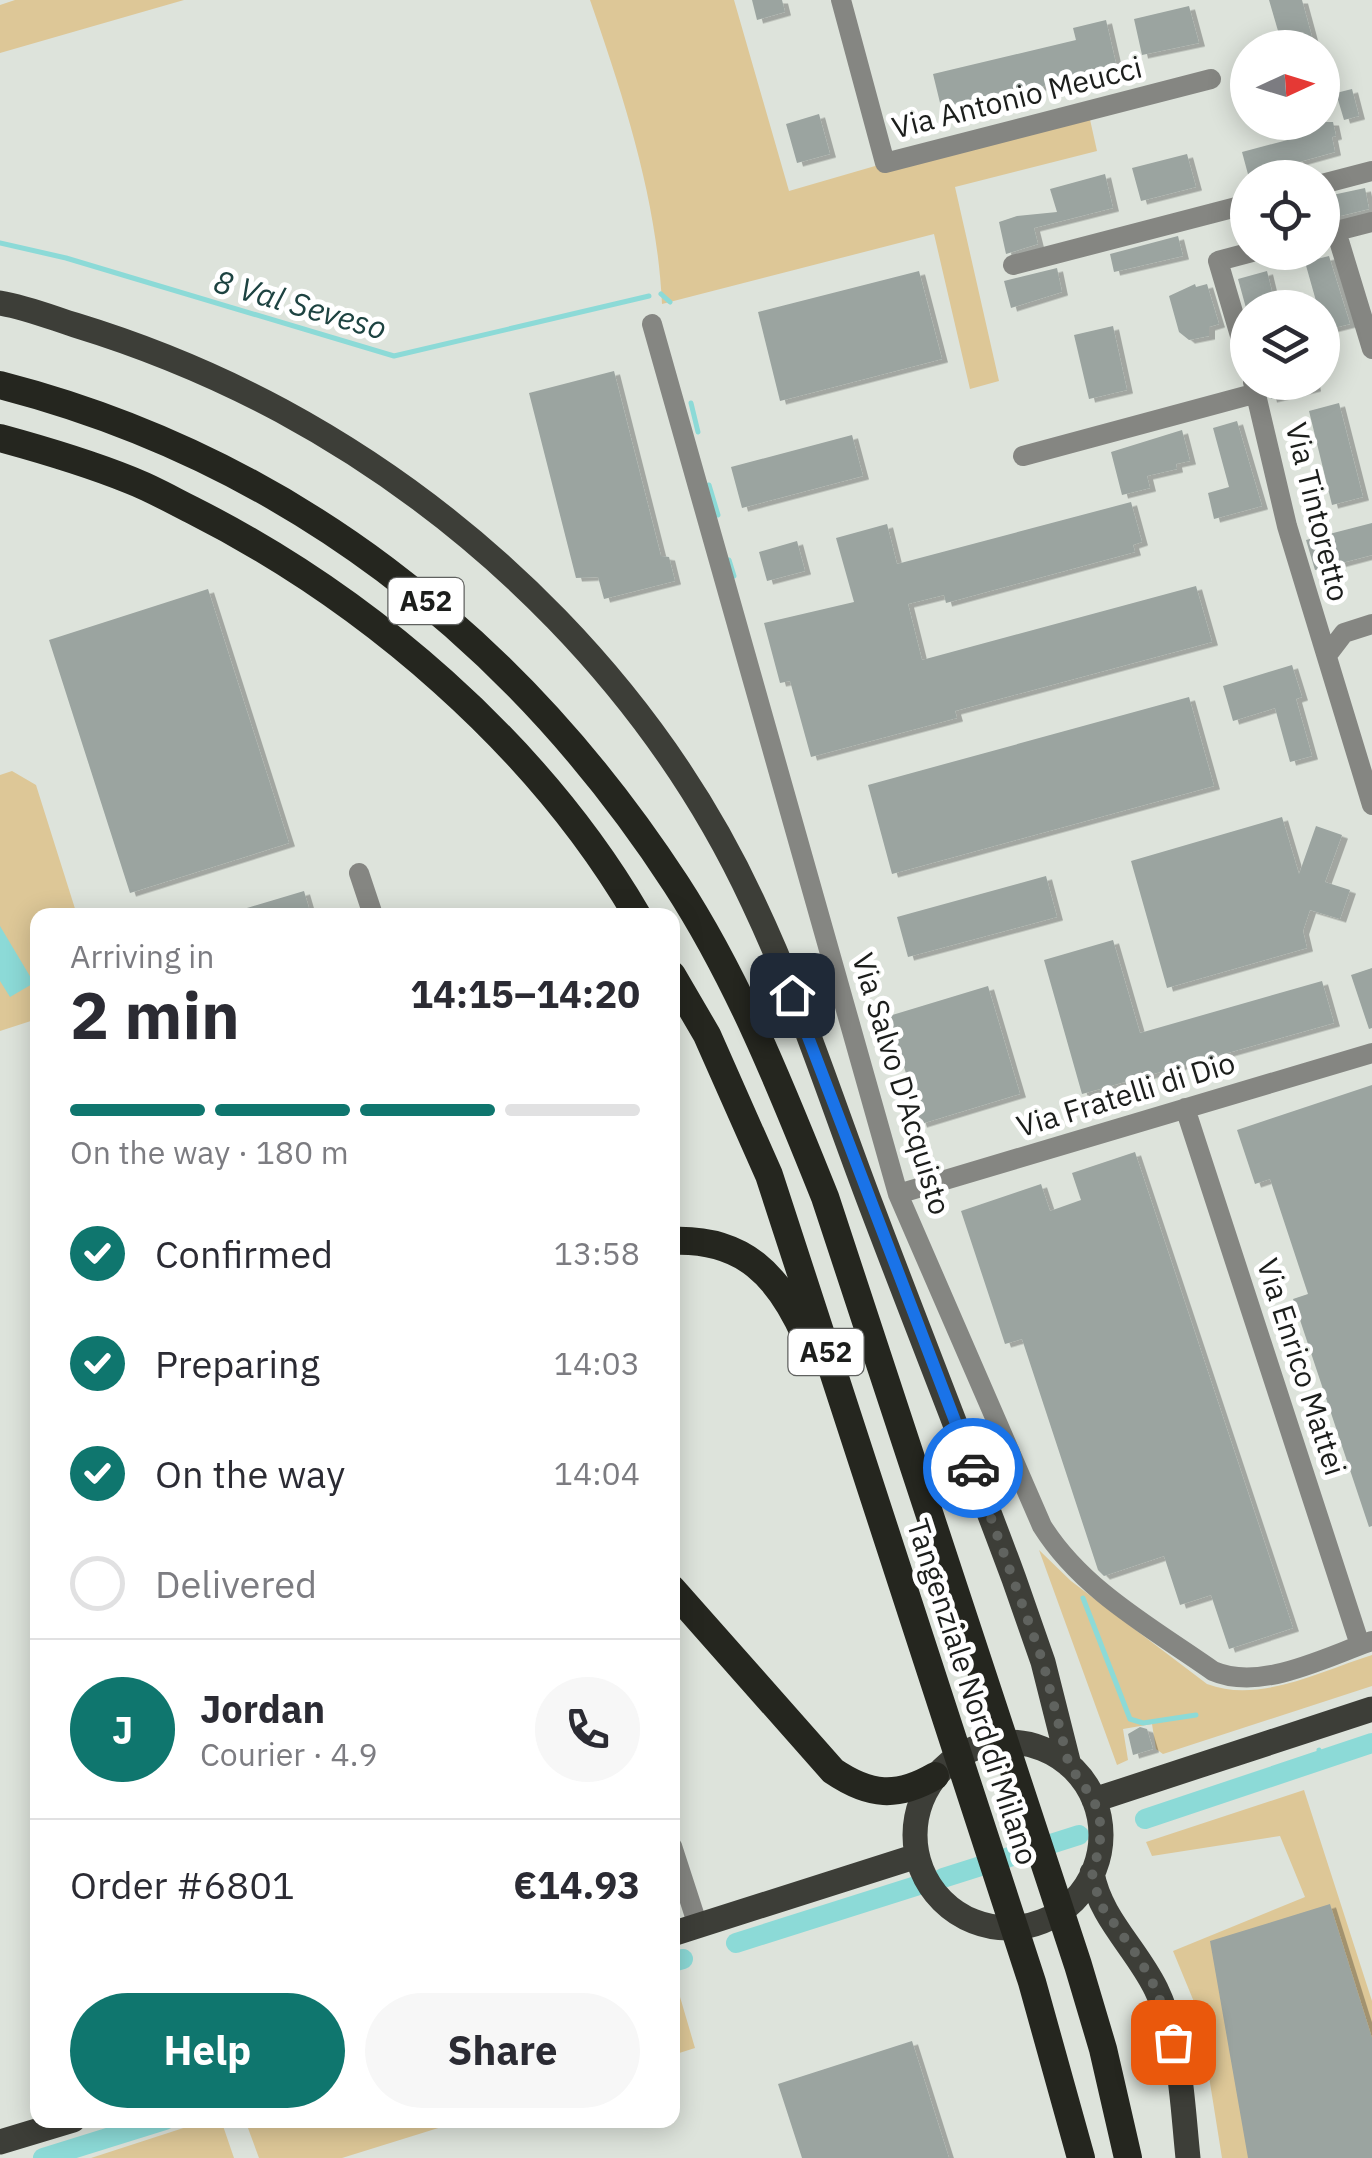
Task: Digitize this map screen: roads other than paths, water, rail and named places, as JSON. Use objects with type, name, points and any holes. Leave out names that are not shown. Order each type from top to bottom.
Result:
[{"type":"highway","name":"Tangenziale Nord di Milano","points":[[0,385],[59,400],[176,444],[272,495],[364,553],[419,594],[508,674],[592,770],[676,884],[776,1074],[825,1197],[1078,1965],[1103,2049],[1128,2158]]},
{"type":"highway","name":"A52","points":[[0,438],[132,481],[222,526],[324,586],[425,666],[483,720],[577,828],[632,908]]},
{"type":"highway","name":"Tangenziale Nord di Milano","points":[[680,989],[707,1035],[769,1174],[1032,1982],[1081,2158]]},
{"type":"highway","points":[[680,1241],[709,1243],[738,1252],[761,1268],[781,1291],[808,1342],[832,1413],[895,1562]]},
{"type":"highway","points":[[680,1598],[833,1771],[867,1789],[884,1792],[911,1790],[935,1776]]},
{"type":"main road","points":[[0,304],[123,339],[223,380],[318,431],[412,492],[508,570],[595,661],[660,744],[712,822],[753,901],[813,1046],[1014,1579],[1069,1765],[1094,1800],[1100,1822],[1100,1846],[1083,1890],[1068,1906],[1042,1922],[1017,1928],[990,1926],[966,1918],[944,1902],[927,1881],[917,1856],[915,1828],[921,1801],[935,1776],[956,1758],[980,1746],[1006,1742],[1032,1744],[1069,1765]]},
{"type":"main road","points":[[1032,1744],[1047,1733],[1052,1701]]},
{"type":"main road","points":[[1094,1800],[1372,1709]]},
{"type":"main road","points":[[680,1932],[917,1856]]},
{"type":"main road","points":[[1092,1873],[1100,1904],[1139,1958],[1168,2020],[1178,2064],[1188,2158]]},
{"type":"main road","points":[[1068,1906],[1109,1919]]},
{"type":"main road","points":[[0,2142],[46,2128]]},
{"type":"street","name":"Via Antonio Meucci","points":[[840,0],[885,163],[1211,79]]},
{"type":"street","points":[[1340,179],[1372,171]]},
{"type":"street","points":[[1013,264],[1230,209]]},
{"type":"street","points":[[1340,230],[1372,222]]},
{"type":"street","points":[[1230,258],[1218,261],[1230,301]]},
{"type":"street","points":[[1340,263],[1372,350]]},
{"type":"street","name":"Via Salvo D'Acquisto","points":[[652,324],[898,1194],[1042,1526],[1082,1578],[1226,1677],[1242,1680],[1280,1672],[1366,1643]]},
{"type":"street","points":[[1023,456],[1230,395]]},
{"type":"street","name":"Via Tintoretto","points":[[1258,400],[1315,626],[1328,654],[1330,672],[1372,805]]},
{"type":"street","points":[[1328,654],[1344,633],[1372,624]]},
{"type":"street","points":[[359,873],[371,908]]},
{"type":"street","name":"Via Fratelli di Dio","points":[[898,1194],[1372,1053]]},
{"type":"street","name":"Via Enrico Mattei","points":[[1185,1108],[1366,1643]]},
{"type":"street","points":[[680,1871],[698,1926]]},
{"type":"water","points":[[0,926],[30,976],[30,985],[10,997],[0,981]]},
{"type":"waterway","name":"8 Val Seveso","points":[[0,243],[66,258],[394,356],[649,296]]},
{"type":"waterway","name":"8 Val Seveso","points":[[661,294],[670,302]]},
{"type":"waterway","name":"8 Val Seveso","points":[[691,403],[698,432]]},
{"type":"waterway","name":"8 Val Seveso","points":[[709,485],[718,515]]},
{"type":"waterway","name":"8 Val Seveso","points":[[729,560],[734,576]]},
{"type":"waterway","name":"8 Val Seveso","points":[[1083,1598],[1130,1719],[1143,1723],[1196,1715]]},
{"type":"waterway","points":[[1145,1819],[1372,1743]]},
{"type":"waterway","name":"8 Val Seveso","points":[[1319,1750],[1322,1759]]},
{"type":"waterway","points":[[943,1878],[1079,1835]]},
{"type":"waterway","points":[[736,1943],[919,1885]]},
{"type":"waterway","points":[[43,2158],[139,2128]]}]
